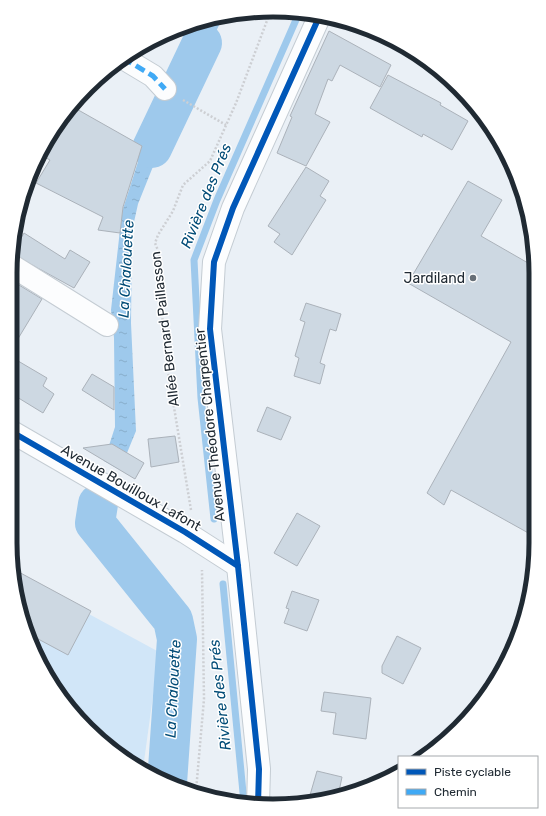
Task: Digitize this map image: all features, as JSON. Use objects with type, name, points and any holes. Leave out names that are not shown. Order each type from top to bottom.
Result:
[{"type":"street","name":"Avenue Théodore Charpentier","points":[[258,798],[259,769],[238,566],[210,329],[214,262],[233,208],[317,21]]},
{"type":"street","points":[[129,62],[153,76],[165,89]]},
{"type":"street","points":[[17,269],[108,325]]},
{"type":"street","name":"Avenue Bouilloux Lafont","points":[[17,435],[193,537],[238,566]]},
{"type":"path","points":[[187,102],[226,125]]},
{"type":"path","points":[[193,537],[204,699],[196,787]]},
{"type":"shaded area","points":[[19,576],[159,652],[144,764],[117,746],[92,724],[60,685],[36,641],[26,609]]},
{"type":"water","points":[[220,23],[184,97],[167,86],[194,30]]},
{"type":"water","points":[[167,93],[182,102],[158,154],[138,204],[132,231],[131,323],[136,431],[120,470],[104,461],[115,427],[114,338],[111,310],[122,212],[143,146]]},
{"type":"building","points":[[329,31],[391,65],[380,87],[340,65],[332,81],[328,79],[315,114],[330,122],[306,166],[277,153],[292,117],[290,116]]},
{"type":"building","points":[[388,75],[441,103],[440,105],[468,121],[452,150],[423,134],[422,137],[370,108]]},
{"type":"building","points":[[77,109],[142,146],[123,207],[120,233],[98,230],[103,217],[36,183],[50,160],[45,157],[60,131]]},
{"type":"building","points":[[306,167],[329,181],[320,196],[326,200],[292,255],[274,242],[280,234],[268,226]]},
{"type":"building","points":[[468,181],[502,200],[481,236],[528,263],[529,533],[451,490],[444,505],[427,493],[511,342],[408,283]]},
{"type":"building","points":[[24,233],[65,259],[70,250],[90,262],[74,288],[18,257],[19,242]]},
{"type":"building","points":[[17,284],[42,299],[17,340]]},
{"type":"building","points":[[306,303],[341,314],[336,331],[330,329],[320,363],[325,365],[320,384],[294,376],[299,358],[295,356],[305,322],[300,320]]},
{"type":"building","points":[[17,360],[47,378],[43,386],[54,394],[43,413],[17,397]]},
{"type":"building","points":[[92,374],[114,387],[114,410],[82,390]]},
{"type":"building","points":[[267,407],[291,417],[281,440],[257,431]]},
{"type":"building","points":[[175,436],[179,462],[151,467],[148,439]]},
{"type":"building","points":[[112,444],[144,463],[135,479],[83,448]]},
{"type":"building","points":[[297,513],[320,526],[297,566],[274,553]]},
{"type":"building","points":[[19,572],[91,611],[68,655],[35,637],[22,593]]},
{"type":"building","points":[[292,591],[319,600],[307,631],[284,623],[289,609],[286,608]]},
{"type":"building","points":[[397,636],[421,648],[403,684],[382,673],[382,666]]},
{"type":"building","points":[[324,692],[371,698],[366,739],[333,734],[336,713],[321,711]]},
{"type":"building","points":[[317,771],[342,777],[339,790],[310,796]]},
{"type":"waterway","name":"Rivière des Prés","points":[[214,519],[201,398],[194,260],[217,200],[297,18]]},
{"type":"waterway","name":"La Chalouette","points":[[152,148],[202,43]]},
{"type":"waterway","name":"La Chalouette","points":[[98,504],[95,523],[173,620],[177,639],[167,776]]},
{"type":"waterway","name":"Rivière des Prés","points":[[223,584],[243,797]]},
{"type":"marked path","points":[[129,62],[153,76],[165,89]]},
{"type":"cycle path","points":[[258,798],[259,769],[238,566],[210,329],[214,262],[233,208],[317,21]]},
{"type":"cycle path","points":[[17,435],[185,532],[238,566]]},
{"type":"place","name":"Jardiland","points":[[473,278]]}]
